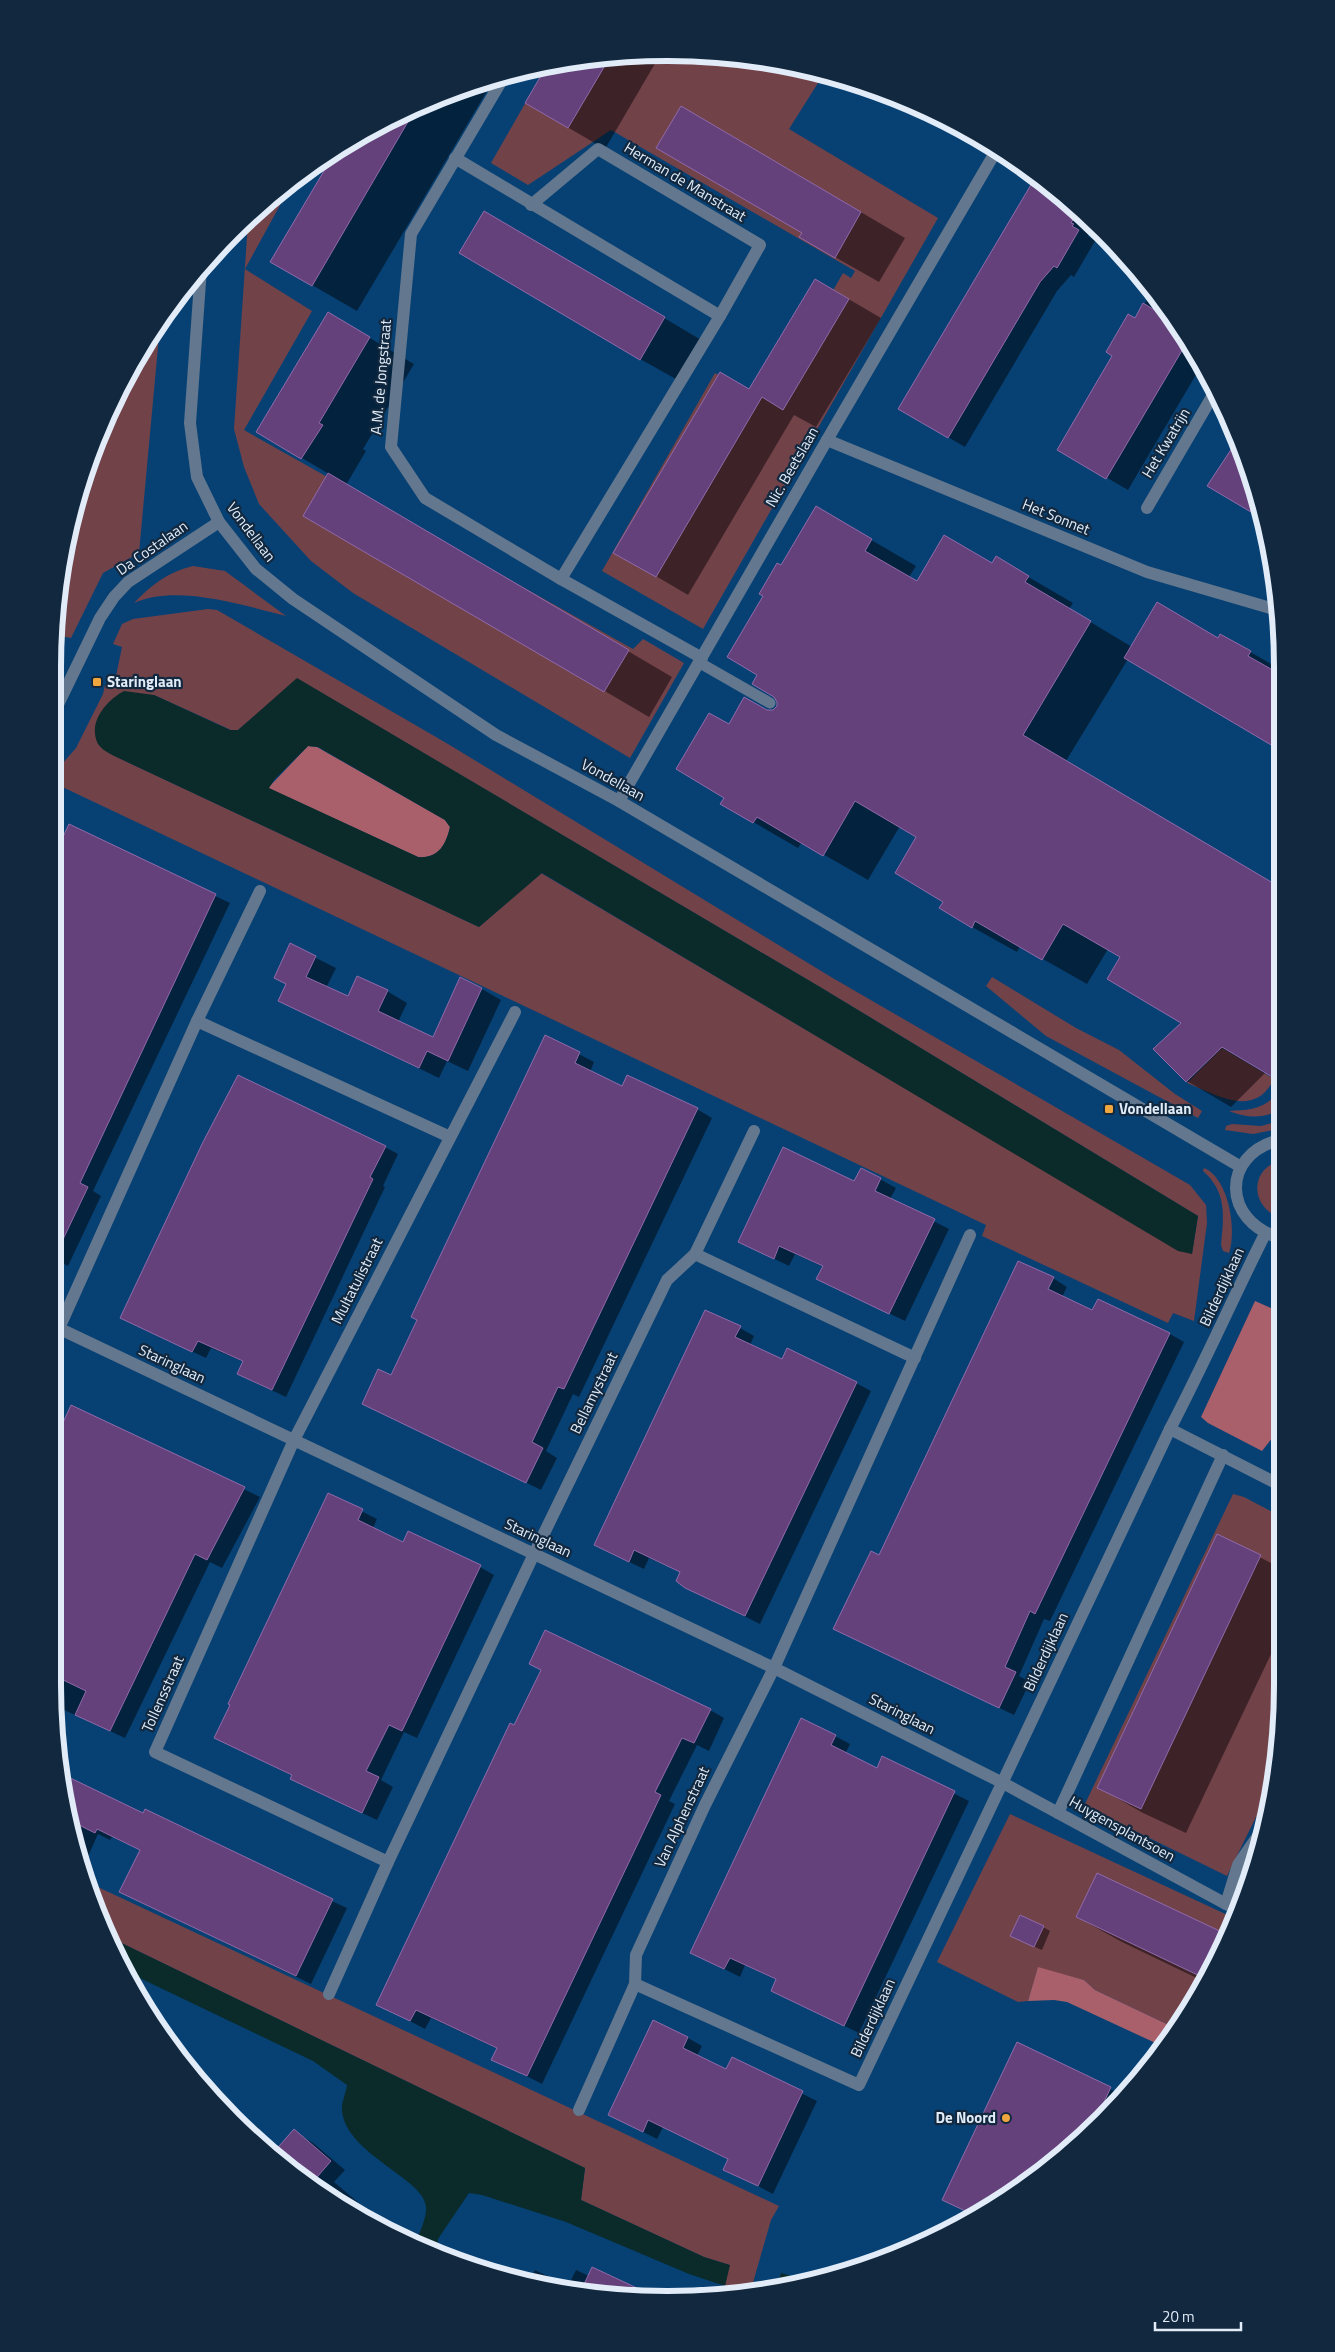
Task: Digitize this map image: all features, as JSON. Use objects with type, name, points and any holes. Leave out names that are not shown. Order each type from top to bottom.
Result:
[{"type":"street","name":"A.M. de Jongstraat","points":[[498,86],[411,234],[391,447],[426,498],[701,661]]},
{"type":"street","name":"Herman de Manstraat","points":[[532,205],[598,149],[760,246],[720,316],[560,579]]},
{"type":"street","name":"Nic. Beetslaan","points":[[619,801],[993,156]]},
{"type":"street","points":[[455,158],[720,316]]},
{"type":"street","name":"Vondellaan","points":[[200,282],[190,423],[197,477],[219,522],[256,569],[293,600],[496,735],[619,801],[1241,1167]]},
{"type":"street","name":"Het Kwatrijn","points":[[1147,508],[1211,399]]},
{"type":"street","name":"Het Sonnet","points":[[827,440],[1148,572],[1271,608]]},
{"type":"street","name":"Da Costalaan","points":[[61,699],[100,618],[114,596],[128,582],[219,522]]},
{"type":"street","points":[[61,1321],[197,1021],[260,891]]},
{"type":"street","name":"Multatulistraat","points":[[294,1440],[515,1012]]},
{"type":"street","points":[[197,1021],[450,1138]]},
{"type":"street","name":"Bellamystraat","points":[[534,1554],[667,1280],[695,1254],[754,1131]]},
{"type":"street","points":[[1274,1141],[1265,1144],[1251,1153],[1241,1167],[1236,1181],[1237,1197],[1241,1211],[1250,1224],[1265,1234],[1274,1236]]},
{"type":"street","name":"Bilderdijklaan","points":[[635,1984],[859,2085],[1170,1429],[1207,1357],[1265,1234]]},
{"type":"street","points":[[774,1668],[970,1235]]},
{"type":"street","points":[[695,1254],[915,1358]]},
{"type":"street","name":"Staringlaan","points":[[61,1332],[294,1440],[774,1668],[1003,1783]]},
{"type":"street","points":[[1170,1429],[1274,1482]]},
{"type":"street","name":"Tollensstraat","points":[[294,1440],[155,1752],[388,1862]]},
{"type":"street","points":[[1058,1813],[1223,1456]]},
{"type":"street","points":[[329,1994],[388,1862],[534,1554]]},
{"type":"street","name":"Van Alphenstraat","points":[[579,2110],[635,1984],[636,1955],[705,1805],[774,1668]]},
{"type":"street","name":"Huygensplantsoen","points":[[1003,1783],[1232,1907]]},
{"type":"street","points":[[1226,1904],[1238,1865],[1252,1845]]},
{"type":"lane","points":[[701,661],[770,703]]},
{"type":"shaded area","points":[[668,61],[747,66],[819,81],[789,129],[938,218],[703,629],[602,571],[715,373],[754,395],[831,294],[843,273],[851,278],[855,271],[611,130],[528,185],[491,163],[542,75],[588,66]]},
{"type":"shaded area","points":[[283,199],[245,269],[312,311],[244,430],[633,649],[643,639],[684,663],[630,758],[353,593],[311,561],[259,504],[244,467],[234,429],[247,231]]},
{"type":"shaded area","points":[[159,338],[139,553],[103,573],[71,638],[63,636],[66,588],[73,549],[93,473],[107,435],[124,399],[142,364]]},
{"type":"shaded area","points":[[193,566],[225,571],[286,616],[229,602],[189,596],[170,595],[134,603],[160,580]]},
{"type":"shaded area","points":[[208,609],[217,610],[448,744],[831,977],[1190,1185],[1206,1205],[1207,1223],[1194,1321],[1173,1313],[1168,1323],[982,1236],[986,1225],[61,786],[61,765],[76,748],[103,694],[105,685],[114,686],[122,647],[113,644],[122,624],[133,619]],"holes":[[[298,679],[820,987],[1198,1216],[1192,1253],[1178,1250],[541,873],[479,927],[125,761],[106,751],[98,743],[154,695],[231,730],[238,730]]]},
{"type":"shaded area","points":[[297,678],[820,987],[1198,1216],[1192,1254],[1178,1251],[542,873],[479,927],[110,754],[98,744],[95,736],[95,728],[100,713],[111,700],[124,691],[154,695],[230,730],[238,730]],"holes":[[[308,746],[318,747],[445,820],[450,827],[446,840],[440,850],[431,856],[418,857],[269,788],[274,780]]]},
{"type":"shaded area","points":[[308,746],[317,747],[445,820],[450,827],[446,840],[440,850],[431,856],[418,857],[268,788]]},
{"type":"shaded area","points":[[992,977],[1076,1028],[1119,1050],[1175,1094],[1202,1111],[1198,1118],[1046,1036],[986,986]]},
{"type":"shaded area","points":[[1222,1048],[1274,1079],[1266,1091],[1256,1098],[1246,1101],[1234,1100],[1222,1098],[1187,1083]]},
{"type":"shaded area","points":[[1274,1097],[1274,1112],[1267,1115],[1242,1115],[1229,1111],[1256,1108]]},
{"type":"shaded area","points":[[1274,1122],[1274,1130],[1253,1134],[1225,1130],[1226,1126],[1232,1124],[1261,1126]]},
{"type":"shaded area","points":[[1274,1164],[1274,1214],[1263,1205],[1257,1189],[1258,1180],[1262,1172]]},
{"type":"shaded area","points":[[1204,1168],[1220,1182],[1229,1206],[1232,1232],[1229,1253],[1223,1251],[1221,1245],[1223,1214],[1220,1196],[1211,1179],[1203,1171]]},
{"type":"shaded area","points":[[1255,1301],[1274,1308],[1274,1436],[1262,1451],[1208,1423],[1201,1417]]},
{"type":"shaded area","points":[[1233,1494],[1244,1497],[1274,1513],[1274,1684],[1269,1764],[1259,1817],[1256,1817],[1227,1876],[1084,1806]]},
{"type":"shaded area","points":[[1010,1814],[1229,1915],[1193,1988],[1169,2025],[1095,1990],[1084,1980],[1038,1968],[1028,2001],[1018,2002],[937,1962]]},
{"type":"shaded area","points":[[96,1886],[779,2206],[771,2220],[752,2285],[725,2286],[729,2265],[704,2257],[581,2200],[585,2168],[119,1942]]},
{"type":"shaded area","points":[[119,1942],[585,2168],[581,2200],[704,2257],[730,2265],[725,2286],[689,2274],[566,2222],[482,2195],[469,2193],[438,2239],[437,2246],[418,2237],[426,2211],[422,2197],[413,2186],[370,2153],[357,2140],[347,2126],[342,2111],[347,2085],[313,2061],[136,1976]]},
{"type":"shaded area","points":[[1038,1967],[1084,1980],[1095,1990],[1169,2025],[1156,2043],[1067,2002],[1054,2000],[1028,2001]]},
{"type":"shaded area","points":[[781,2273],[795,2277],[786,2279],[779,2280]]},
{"type":"building","points":[[605,65],[568,128],[525,103],[541,75]]},
{"type":"building","points":[[681,106],[861,212],[835,258],[799,237],[802,233],[656,148]]},
{"type":"building","points":[[410,119],[312,286],[270,262],[327,166],[364,142]]},
{"type":"building","points":[[1032,183],[1074,218],[1071,223],[1074,224],[1072,226],[1079,230],[1057,268],[1054,266],[1040,282],[948,438],[898,409]]},
{"type":"building","points":[[484,211],[665,317],[640,360],[459,253]]},
{"type":"building","points":[[815,279],[849,299],[783,410],[762,397],[656,577],[613,553],[720,372],[749,389]]},
{"type":"building","points":[[1143,303],[1158,312],[1183,349],[1106,479],[1057,450],[1112,356],[1106,352],[1128,314],[1135,318]]},
{"type":"building","points":[[328,312],[370,337],[319,423],[323,425],[301,459],[256,432]]},
{"type":"building","points":[[1233,447],[1254,514],[1207,486]]},
{"type":"building","points":[[328,473],[629,650],[604,692],[303,516]]},
{"type":"building","points":[[816,506],[872,539],[865,551],[917,581],[944,535],[992,563],[996,556],[1029,576],[1025,582],[1091,621],[1023,735],[1274,884],[1274,1078],[1222,1047],[1186,1082],[1153,1049],[1181,1023],[1107,979],[1120,957],[1063,924],[1042,960],[975,921],[972,928],[939,908],[943,902],[895,873],[916,837],[855,801],[823,856],[757,817],[753,823],[720,804],[724,798],[676,769],[709,713],[729,724],[744,697],[767,710],[773,710],[777,706],[774,697],[752,684],[757,675],[727,657],[763,596],[759,594],[777,563],[781,565]]},
{"type":"building","points":[[1157,602],[1218,638],[1220,634],[1251,651],[1248,656],[1274,671],[1274,747],[1124,658]]},
{"type":"building","points":[[69,824],[216,894],[80,1183],[88,1187],[61,1244],[61,841]]},
{"type":"building","points":[[290,943],[316,956],[306,977],[348,996],[357,976],[388,990],[378,1011],[433,1037],[460,977],[482,988],[448,1061],[427,1051],[419,1068],[278,1001],[286,984],[274,978]]},
{"type":"building","points":[[545,1035],[580,1052],[575,1063],[622,1086],[627,1075],[698,1108],[564,1389],[558,1387],[532,1442],[543,1448],[526,1483],[362,1404],[378,1369],[391,1375],[417,1320],[411,1317]]},
{"type":"building","points":[[238,1075],[386,1146],[370,1177],[373,1179],[272,1390],[237,1374],[243,1361],[198,1341],[192,1352],[120,1318],[203,1142]]},
{"type":"building","points":[[783,1147],[854,1181],[861,1168],[881,1178],[875,1191],[935,1219],[889,1314],[816,1279],[823,1266],[779,1246],[774,1259],[738,1242]]},
{"type":"building","points":[[1018,1261],[1054,1277],[1048,1289],[1092,1310],[1098,1299],[1170,1333],[1035,1614],[1030,1611],[1005,1667],[1016,1672],[999,1708],[833,1629],[871,1551],[879,1555]]},
{"type":"building","points":[[705,1310],[741,1326],[735,1337],[782,1359],[787,1348],[857,1382],[745,1616],[685,1588],[676,1581],[680,1572],[634,1550],[629,1562],[594,1545]]},
{"type":"building","points":[[71,1405],[245,1487],[207,1560],[195,1554],[110,1731],[75,1715],[86,1691],[61,1679],[61,1427]]},
{"type":"building","points":[[328,1493],[363,1509],[358,1520],[403,1542],[408,1531],[481,1565],[402,1731],[389,1725],[366,1771],[379,1777],[362,1813],[290,1779],[292,1775],[214,1738],[230,1705],[228,1704]]},
{"type":"building","points":[[1217,1534],[1261,1555],[1141,1809],[1097,1788]]},
{"type":"building","points":[[545,1630],[711,1709],[694,1743],[682,1738],[655,1792],[661,1795],[527,2076],[491,2060],[497,2048],[416,2010],[410,2021],[376,2005],[510,1723],[514,1725],[541,1670],[529,1664]]},
{"type":"building","points":[[801,1718],[836,1735],[831,1745],[877,1768],[882,1756],[955,1791],[844,2026],[771,1991],[776,1979],[730,1958],[724,1969],[690,1953]]},
{"type":"building","points":[[68,1777],[143,1813],[145,1809],[333,1899],[296,1976],[119,1892],[140,1850],[97,1829],[95,1833],[78,1825]]},
{"type":"building","points":[[1097,1873],[1221,1932],[1199,1976],[1076,1917]]},
{"type":"building","points":[[1020,1915],[1044,1926],[1034,1947],[1010,1936]]},
{"type":"building","points":[[653,2020],[688,2037],[683,2048],[726,2069],[732,2057],[803,2091],[758,2186],[723,2170],[728,2159],[648,2120],[643,2132],[608,2115]]},
{"type":"building","points":[[1017,2042],[1111,2087],[1104,2102],[1105,2103],[1096,2113],[1037,2165],[1004,2189],[967,2212],[942,2200]]},
{"type":"building","points":[[294,2129],[331,2161],[316,2178],[277,2148]]},
{"type":"building","points":[[592,2267],[640,2290],[588,2286],[584,2285]]},
{"type":"place","name":"Staringlaan","points":[[97,682]]},
{"type":"place","name":"Vondellaan","points":[[1109,1109]]},
{"type":"place","name":"De Noord","points":[[1006,2118]]}]
